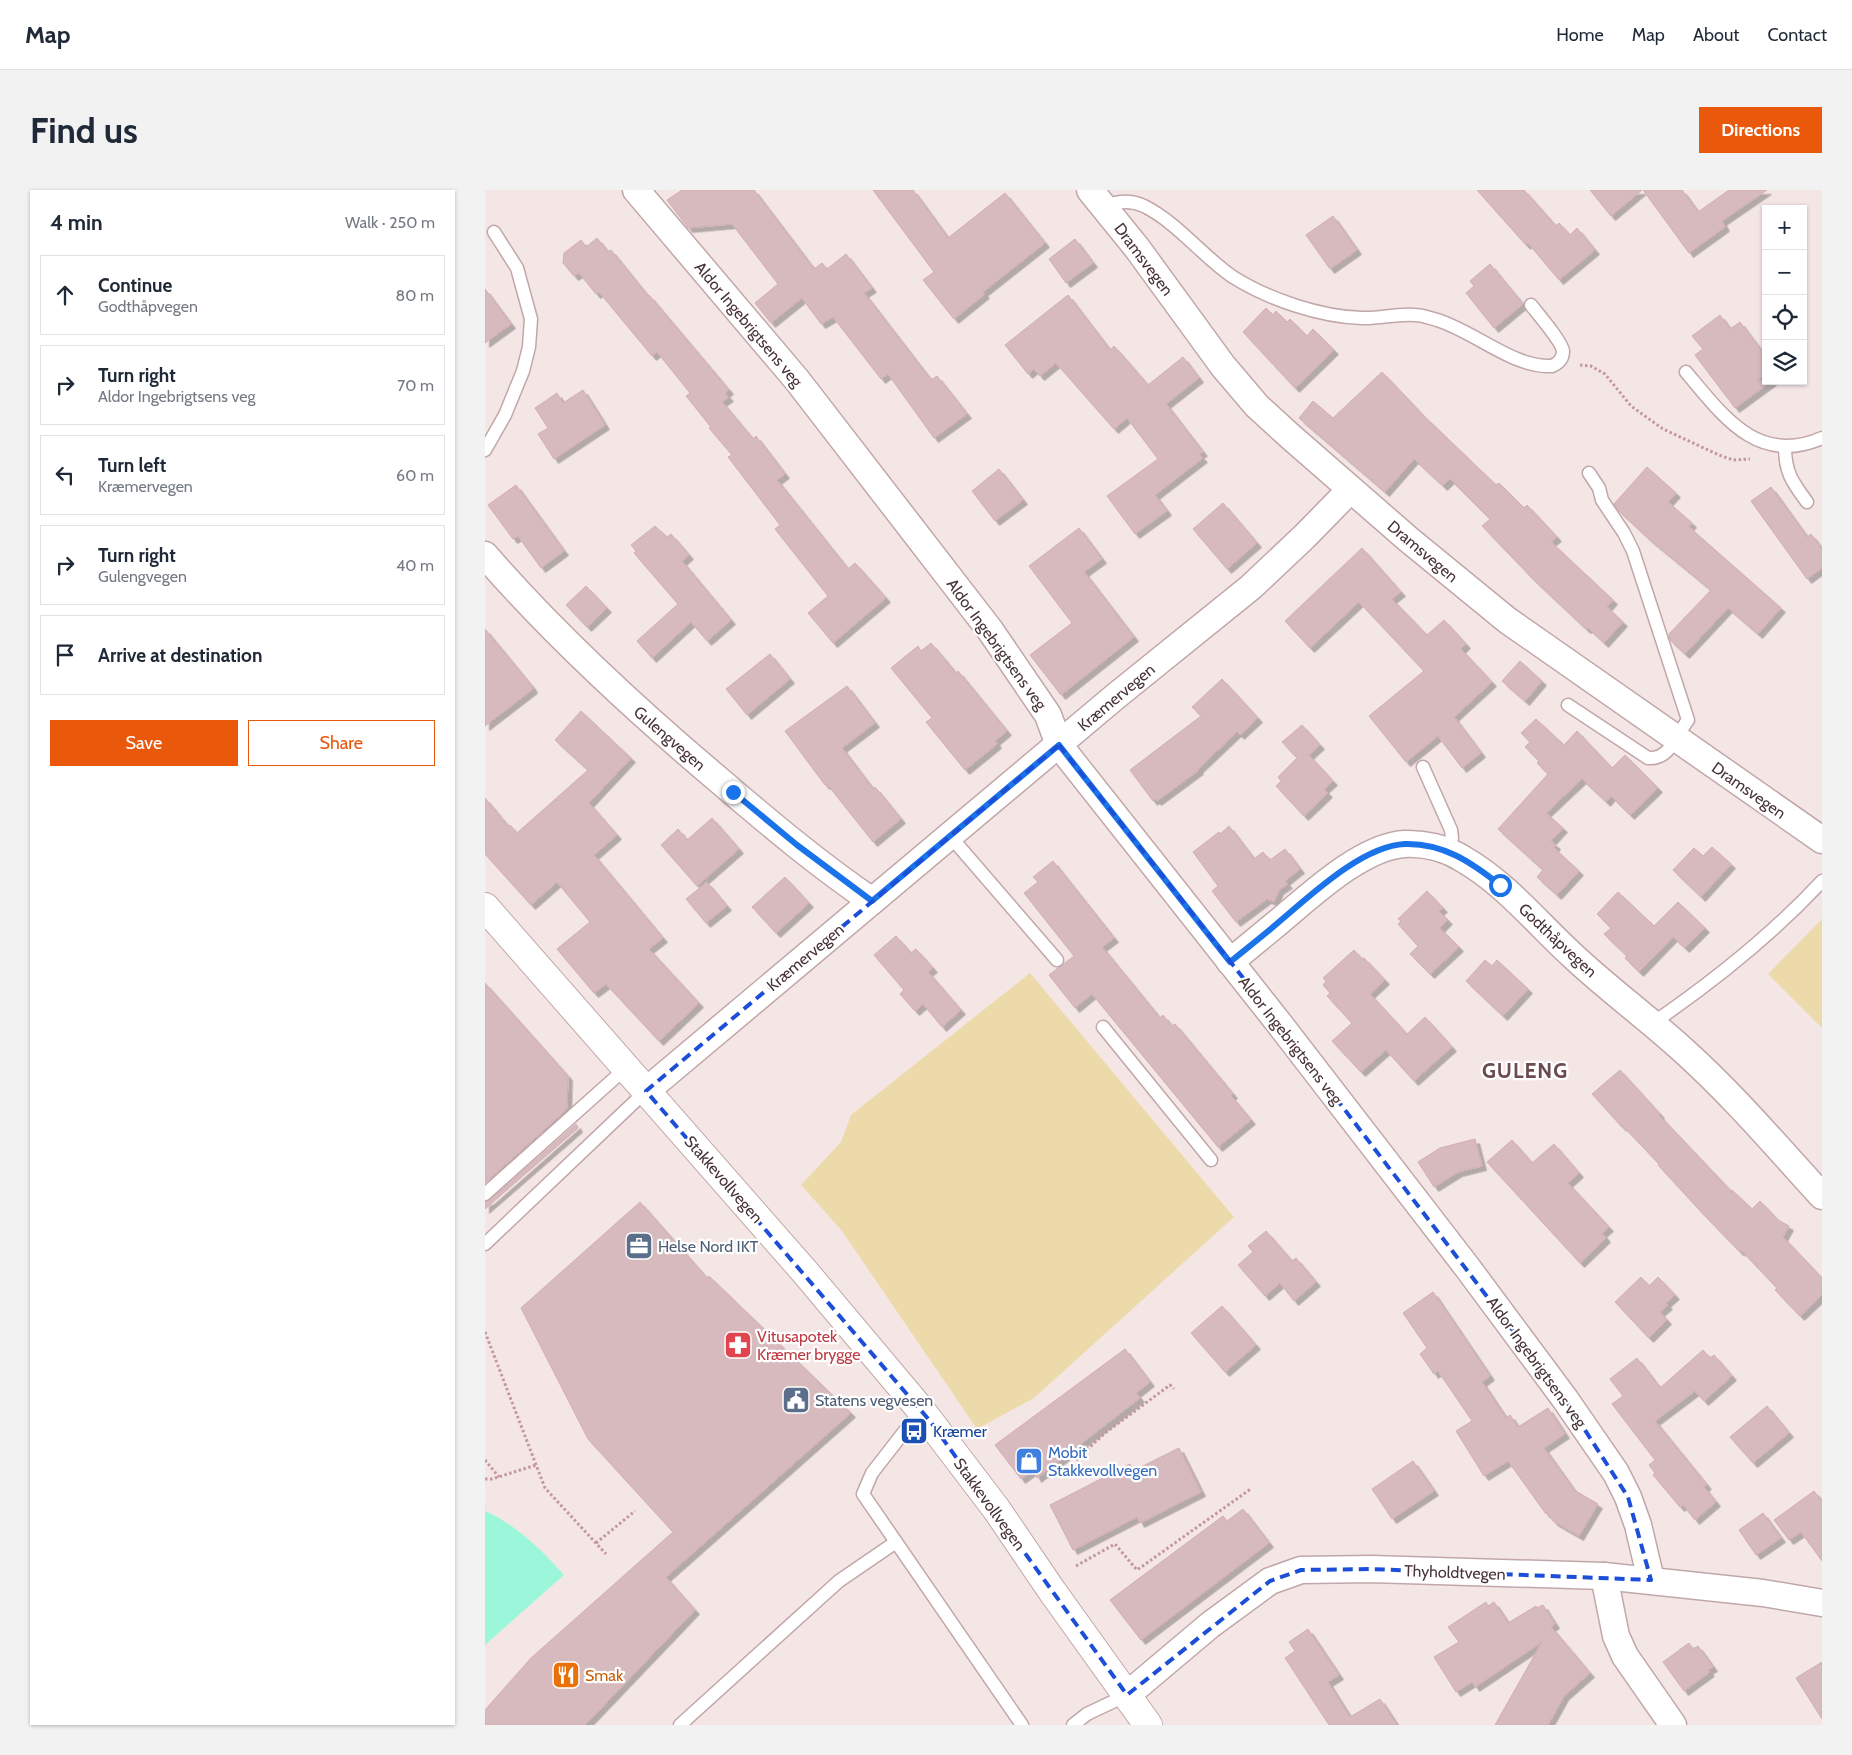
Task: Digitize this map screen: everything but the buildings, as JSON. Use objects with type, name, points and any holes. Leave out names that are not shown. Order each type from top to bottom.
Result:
[{"type":"street","name":"Aldor Ingebrigtsens veg","points":[[636,190],[797,380],[990,630],[1048,715],[1059,745],[1467,1267],[1565,1399],[1616,1473],[1628,1497],[1638,1525],[1651,1580]]},
{"type":"street","name":"Dramsvegen","points":[[1097,199],[1137,248],[1223,366],[1257,406],[1350,490],[1507,620],[1822,840]]},
{"type":"street","name":"Kræmervegen","points":[[646,1091],[1251,587],[1350,490]]},
{"type":"street","name":"Gulengvegen","points":[[485,556],[526,602],[568,644],[674,742],[797,845],[872,901]]},
{"type":"street","name":"Godthåpvegen","points":[[1230,962],[1311,894],[1350,866],[1370,855],[1403,844],[1419,844],[1448,851],[1478,868],[1500,885],[1598,978],[1653,1023],[1718,1082],[1822,1196]]},
{"type":"street","name":"Stakkevollvegen","points":[[485,907],[805,1272],[921,1410],[997,1510],[1052,1591],[1148,1725]]},
{"type":"street","name":"Thyholdtvegen","points":[[1127,1695],[1210,1625],[1270,1581],[1301,1570],[1371,1569],[1604,1576],[1651,1580],[1822,1603]]},
{"type":"street","points":[[1604,1576],[1616,1636],[1625,1656],[1673,1725]]},
{"type":"lane","points":[[1097,199],[1143,206],[1178,231],[1214,264],[1243,283],[1312,311],[1344,317],[1364,318],[1415,314],[1438,320],[1510,355],[1531,363],[1552,366],[1560,361],[1563,352],[1561,346],[1531,305]]},
{"type":"lane","points":[[485,450],[505,415],[519,380],[529,347],[531,319],[517,268],[494,232]]},
{"type":"lane","points":[[1686,372],[1713,405],[1746,434],[1761,442],[1781,447],[1800,445],[1822,438]]},
{"type":"lane","points":[[1781,447],[1789,475],[1807,502]]},
{"type":"lane","points":[[1568,705],[1648,758],[1661,756],[1676,739],[1688,720],[1633,551],[1589,473]]},
{"type":"lane","points":[[1423,767],[1451,830],[1452,838],[1448,851]]},
{"type":"lane","points":[[950,836],[1057,960]]},
{"type":"lane","points":[[1653,1023],[1698,992],[1764,939],[1822,881]]},
{"type":"lane","points":[[1103,1027],[1211,1160]]},
{"type":"lane","points":[[485,1194],[626,1068]]},
{"type":"lane","points":[[485,1244],[646,1091]]},
{"type":"lane","points":[[921,1410],[872,1472],[863,1494],[1022,1725]]},
{"type":"lane","points":[[680,1725],[839,1580],[895,1542]]},
{"type":"lane","points":[[1073,1725],[1087,1714],[1127,1695]]},
{"type":"path","points":[[1560,361],[1596,368],[1605,374],[1626,400],[1643,415],[1663,429],[1719,455],[1733,460],[1753,458],[1781,447]]},
{"type":"path","points":[[485,1332],[545,1488],[606,1554]]},
{"type":"path","points":[[1076,1460],[1105,1433],[1170,1384],[1174,1389]]},
{"type":"path","points":[[485,1460],[499,1477]]},
{"type":"path","points":[[485,1479],[499,1477],[536,1465]]},
{"type":"path","points":[[1076,1566],[1115,1544],[1137,1570],[1252,1488]]},
{"type":"path","points":[[596,1543],[635,1511]]},
{"type":"highlighted area","points":[[1059,745],[1278,1022],[1565,1399],[1628,1497],[1651,1580],[1371,1569],[1301,1570],[1270,1581],[1127,1695],[930,1421],[646,1091]]},
{"type":"shaded area","points":[[1822,919],[1822,1028],[1768,974]]},
{"type":"shaded area","points":[[1030,973],[1234,1217],[1034,1398],[977,1429],[842,1231],[801,1185],[841,1142],[851,1115]]},
{"type":"shaded area","points":[[485,1511],[517,1530],[547,1556],[564,1575],[485,1645]]},
{"type":"place","name":"Helse Nord IKT","points":[[639,1246]]},
{"type":"place","name":"Vitusapotek Kræmer brygge","points":[[738,1345]]},
{"type":"place","name":"Statens vegvesen","points":[[796,1400]]},
{"type":"place","name":"Kræmer","points":[[914,1431]]},
{"type":"place","name":"Mobit Stakkevollvegen","points":[[1029,1461]]},
{"type":"place","name":"Smak","points":[[566,1675]]},
{"type":"district","name":"GULENG","points":[[1525,1071]]},
{"type":"route","points":[[733,792],[797,845],[872,901],[1059,745],[1230,962],[1311,894],[1350,866],[1390,847],[1403,844],[1419,844],[1448,851],[1478,868],[1500,885]]}]
